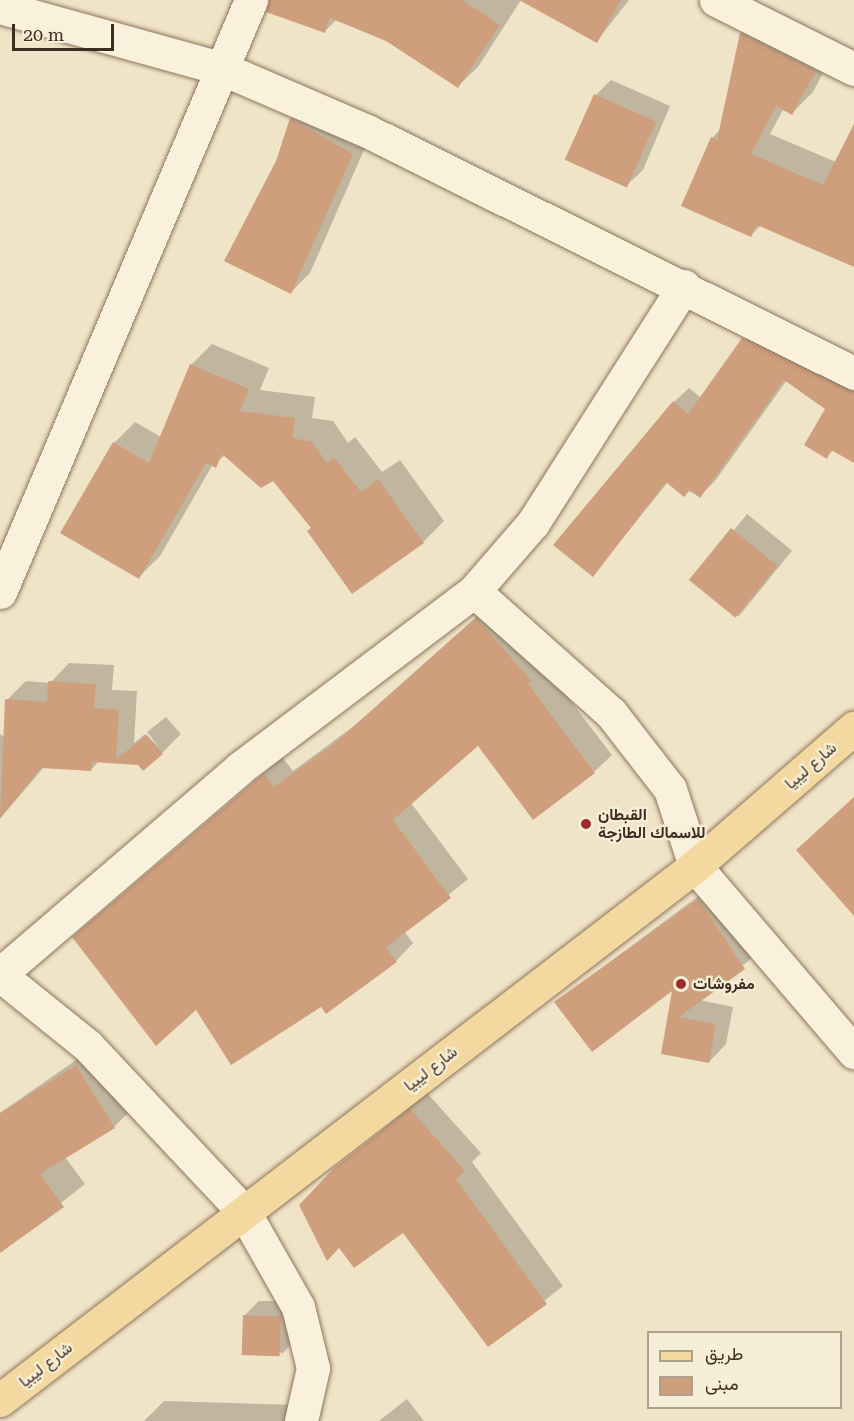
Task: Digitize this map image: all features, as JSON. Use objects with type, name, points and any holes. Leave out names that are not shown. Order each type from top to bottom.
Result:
[{"type":"main road","name":"شارع ليبيا","points":[[0,1400],[695,866],[854,728]]},
{"type":"street","points":[[0,592],[252,0]]},
{"type":"street","points":[[716,0],[854,69]]},
{"type":"street","points":[[0,8],[223,69],[367,131],[684,286],[854,373]]},
{"type":"street","points":[[301,1421],[313,1368],[298,1307],[244,1212],[88,1046],[0,975],[240,768],[474,591],[533,523],[684,286]]},
{"type":"street","points":[[474,591],[611,713],[670,789],[695,866],[854,1052]]},
{"type":"building","points":[[269,0],[463,0],[500,25],[458,88],[386,41],[330,18],[325,33],[266,12]]},
{"type":"building","points":[[519,0],[621,0],[597,43]]},
{"type":"building","points":[[740,33],[816,71],[792,115],[776,106],[751,154],[823,185],[854,124],[854,267],[757,225],[751,237],[681,206],[711,137],[717,140]]},
{"type":"building","points":[[594,94],[656,122],[627,187],[565,160]]},
{"type":"building","points":[[290,118],[353,154],[291,294],[224,261],[276,161]]},
{"type":"building","points":[[742,338],[854,392],[854,463],[831,450],[827,459],[804,445],[825,409],[784,380],[700,498],[690,490],[684,497],[666,482],[593,577],[553,545],[673,401],[688,414]]},
{"type":"building","points":[[190,364],[249,389],[240,411],[295,418],[292,438],[312,442],[327,463],[334,457],[361,492],[378,479],[424,543],[352,594],[307,531],[311,528],[273,481],[261,488],[222,454],[216,468],[206,463],[139,579],[60,533],[113,442],[149,463]]},
{"type":"building","points":[[731,528],[778,566],[735,618],[689,580]]},
{"type":"building","points":[[476,618],[532,681],[528,684],[595,773],[533,820],[478,746],[393,820],[451,898],[386,947],[397,962],[326,1014],[321,1007],[231,1065],[196,1010],[156,1046],[72,937],[264,774],[274,787],[335,743]]},
{"type":"building","points":[[48,681],[96,684],[94,708],[119,710],[116,759],[147,735],[163,754],[143,771],[138,765],[92,762],[91,771],[41,768],[0,818],[5,699],[47,702]]},
{"type":"building","points":[[854,797],[854,916],[796,850]]},
{"type":"building","points":[[698,899],[745,969],[679,1017],[716,1024],[709,1063],[661,1054],[672,991],[592,1052],[554,1002]]},
{"type":"building","points":[[76,1065],[115,1128],[40,1174],[64,1207],[0,1253],[0,1113]]},
{"type":"building","points":[[410,1109],[465,1171],[456,1179],[547,1304],[488,1347],[403,1233],[354,1268],[339,1248],[327,1261],[299,1205],[334,1168]]},
{"type":"building","points":[[243,1315],[281,1316],[280,1356],[242,1355]]},
{"type":"place","name":"القبطان للاسماك الطازجة","points":[[586,824]]},
{"type":"place","name":"مفروشات","points":[[681,984]]}]
